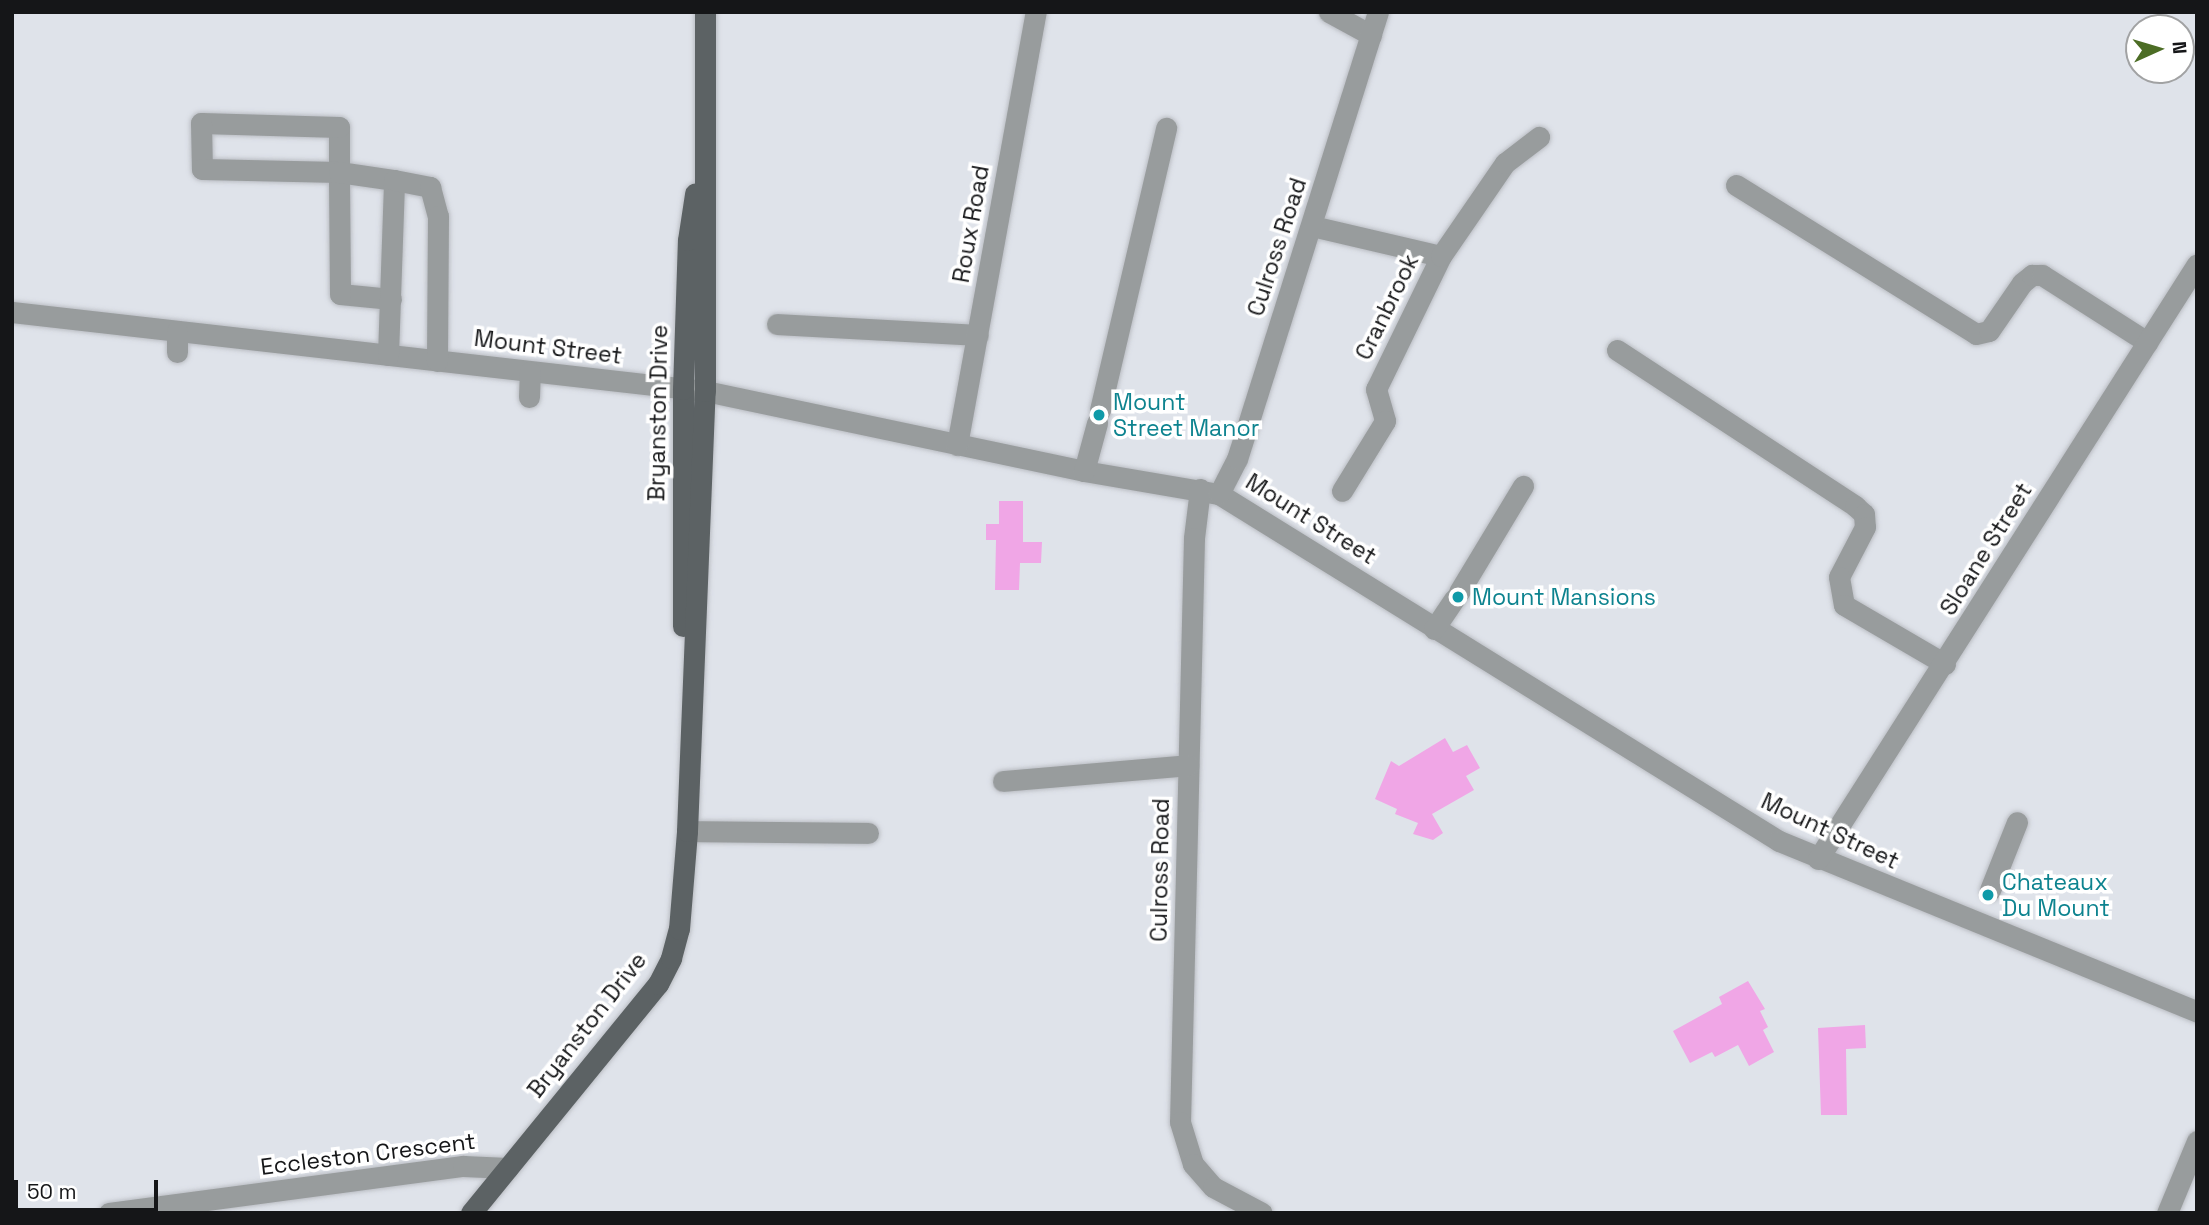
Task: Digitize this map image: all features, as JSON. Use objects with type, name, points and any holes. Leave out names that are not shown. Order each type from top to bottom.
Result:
[{"type":"main road","name":"Bryanston Drive","points":[[471,1213],[662,975],[679,929],[687,831],[691,677],[705,391],[707,240],[702,150],[705,12]]},
{"type":"main road","name":"Bryanston Drive","points":[[691,677],[682,615],[683,389],[688,240],[702,150]]},
{"type":"street","name":"Roux Road","points":[[957,445],[1036,12]]},
{"type":"street","points":[[1329,12],[1371,35]]},
{"type":"street","name":"Culross Road","points":[[1262,1213],[1213,1187],[1193,1164],[1180,1122],[1194,538],[1210,491],[1237,459],[1378,12]]},
{"type":"street","points":[[391,299],[340,294],[339,172],[339,127],[201,123],[202,169],[339,172],[430,187],[438,216],[438,361]]},
{"type":"street","points":[[1084,471],[1166,128]]},
{"type":"street","name":"Cranbrook","points":[[1342,491],[1385,421],[1376,389],[1441,256],[1505,163],[1539,137]]},
{"type":"street","points":[[388,355],[394,180]]},
{"type":"street","points":[[1736,185],[1976,334],[1989,331],[2022,283],[2032,275],[2042,275],[2147,342]]},
{"type":"street","name":"Cranbrook","points":[[1312,226],[1441,256]]},
{"type":"street","name":"Sloane Street","points":[[1818,859],[1945,664],[2197,264]]},
{"type":"street","name":"Mount Street","points":[[12,312],[177,342],[388,355],[705,391],[1084,471],[1210,491],[1779,841],[1975,924],[2197,1012]]},
{"type":"street","points":[[777,324],[978,335]]},
{"type":"street","points":[[1617,349],[1864,514],[1865,527],[1839,577],[1844,605],[1945,664]]},
{"type":"street","points":[[528,397],[530,372]]},
{"type":"street","points":[[1434,629],[1457,596],[1523,485]]},
{"type":"street","points":[[1003,781],[1188,765]]},
{"type":"street","points":[[1975,924],[2017,822]]},
{"type":"street","points":[[687,831],[868,833]]},
{"type":"street","points":[[2167,1213],[2197,1142]]},
{"type":"street","name":"Eccleston Crescent","points":[[109,1213],[463,1166],[508,1168]]},
{"type":"building","points":[[999,501],[1023,501],[1023,542],[1042,542],[1041,563],[1020,563],[1019,590],[995,590],[996,540],[986,540],[986,524],[999,524]]},
{"type":"building","points":[[1445,738],[1453,752],[1467,745],[1480,768],[1466,776],[1474,790],[1432,814],[1443,833],[1433,840],[1413,834],[1418,823],[1395,814],[1397,809],[1375,799],[1391,761],[1399,766]]},
{"type":"building","points":[[1748,981],[1765,1009],[1760,1011],[1768,1027],[1763,1030],[1774,1052],[1749,1066],[1738,1045],[1715,1057],[1712,1052],[1690,1063],[1673,1031],[1722,1004],[1719,997]]},
{"type":"building","points":[[1865,1025],[1866,1048],[1846,1049],[1847,1115],[1821,1115],[1818,1028]]},
{"type":"place","name":"Mount Street Manor","points":[[1099,415]]},
{"type":"place","name":"Mount Mansions","points":[[1458,597]]},
{"type":"place","name":"Chateaux Du Mount","points":[[1988,895]]}]
